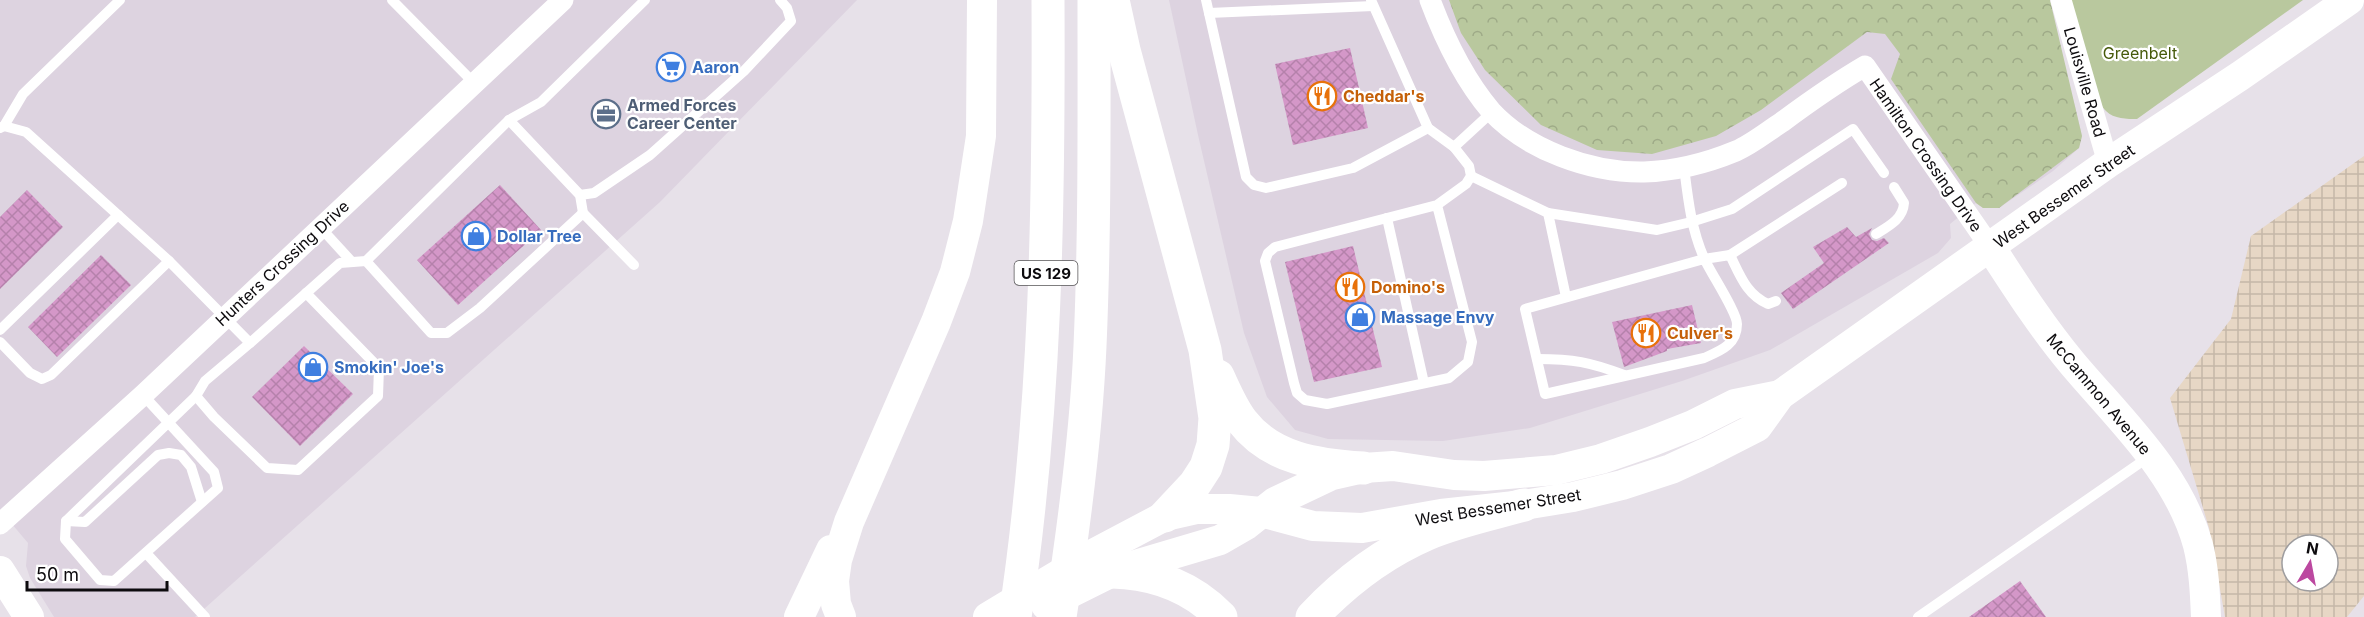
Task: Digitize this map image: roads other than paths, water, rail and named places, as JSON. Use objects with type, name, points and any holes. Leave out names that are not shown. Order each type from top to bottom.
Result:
[{"type":"highway","name":"US 129","points":[[1015,617],[1026,546],[1036,447],[1046,294],[1048,0]]},
{"type":"highway","name":"US 129","points":[[1060,617],[1074,523],[1090,347],[1094,206],[1094,0]]},
{"type":"highway","points":[[1113,0],[1124,50],[1205,350],[1215,418],[1213,445],[1206,467],[1195,484],[1165,516]]},
{"type":"highway","points":[[1205,350],[1230,402],[1256,438],[1277,451],[1299,459],[1327,465],[1363,468]]},
{"type":"highway","points":[[1312,617],[1351,580],[1402,546],[1452,526],[1524,505]]},
{"type":"highway","points":[[1112,572],[1147,575],[1183,587],[1204,601],[1221,617]]},
{"type":"main road","points":[[841,617],[836,604],[834,581],[837,560],[849,522],[956,272],[968,221],[981,136],[982,0]]},
{"type":"main road","name":"West Bessemer Street","points":[[988,617],[1095,553],[1165,516],[1196,509],[1261,512],[1313,526],[1362,528],[1442,514],[1524,505],[1612,487],[1671,469],[1756,427],[1780,395],[1991,248],[2108,163],[2349,0]]},
{"type":"main road","name":"McCammon Avenue","points":[[1991,248],[2053,339],[2151,455],[2185,510],[2198,544],[2204,577],[2206,617]]},
{"type":"main road","name":"West Bessemer Street","points":[[1026,617],[1065,594],[1112,572],[1221,540],[1246,525],[1275,501],[1332,475],[1363,468],[1393,466],[1454,475],[1484,476],[1556,470],[1601,459],[1650,442],[1693,425],[1735,404],[1780,395]]},
{"type":"main road","points":[[798,617],[827,556],[849,522]]},
{"type":"main road","points":[[0,571],[29,617]]},
{"type":"street","name":"Hunters Crossing Drive","points":[[0,524],[142,395],[563,0]]},
{"type":"street","name":"Hamilton Crossing Drive","points":[[1430,0],[1453,55],[1492,112],[1535,144],[1586,164],[1643,172],[1702,164],[1739,150],[1865,66],[1991,248]]},
{"type":"street","name":"Louisville Road","points":[[2061,0],[2108,163]]},
{"type":"lane","points":[[120,0],[23,94],[2,127],[26,132],[169,261],[250,343]]},
{"type":"lane","points":[[392,0],[474,83]]},
{"type":"lane","points":[[142,395],[167,423],[214,472],[218,488],[114,581],[100,580],[65,539],[66,521],[167,423],[196,396],[205,381],[340,263],[366,261],[509,120],[541,102],[645,0]]},
{"type":"lane","points":[[580,195],[594,193],[650,154],[744,71],[791,21],[787,8],[780,0]]},
{"type":"lane","points":[[1206,0],[1246,177],[1254,185],[1266,188],[1353,168],[1428,128]]},
{"type":"lane","points":[[1209,13],[1372,3],[1428,128],[1454,147],[1469,166],[1471,176],[1466,184],[1437,204],[1275,247],[1268,253],[1265,261],[1294,382],[1297,393],[1305,400],[1327,404],[1449,378],[1468,363],[1472,342],[1437,204]]},
{"type":"lane","points":[[1454,147],[1492,112]]},
{"type":"lane","points":[[509,120],[580,195],[583,213],[634,265]]},
{"type":"lane","points":[[1471,176],[1548,213],[1657,230],[1732,209],[1853,129],[1884,173]]},
{"type":"lane","points":[[1684,167],[1691,222],[1704,259],[1738,321],[1736,335],[1726,348],[1704,358],[1545,394],[1525,309],[1704,259],[1730,255],[1842,183]]},
{"type":"lane","points":[[1876,234],[1894,222],[1903,212],[1904,202],[1893,187]]},
{"type":"lane","points":[[366,261],[431,333],[447,333],[480,308],[583,213]]},
{"type":"lane","points":[[1548,213],[1566,297]]},
{"type":"lane","points":[[0,330],[118,215]]},
{"type":"lane","points":[[1387,218],[1424,383]]},
{"type":"lane","points":[[320,227],[352,262]]},
{"type":"lane","points":[[1730,255],[1747,290],[1758,300],[1768,304],[1776,301]]},
{"type":"lane","points":[[0,342],[30,373],[42,379],[51,375],[169,261]]},
{"type":"lane","points":[[196,396],[214,417],[267,468],[298,470],[378,396],[380,368],[306,293]]},
{"type":"lane","points":[[1537,359],[1569,359],[1590,362],[1625,376]]},
{"type":"lane","points":[[66,521],[85,522],[158,455],[169,453],[181,455],[191,467],[202,502]]},
{"type":"lane","points":[[1918,617],[2151,455]]},
{"type":"lane","points":[[146,553],[205,617]]},
{"type":"place","name":"Aaron","points":[[671,67]]},
{"type":"place","name":"Cheddar's","points":[[1322,96]]},
{"type":"place","name":"Armed Forces Career Center","points":[[606,114]]},
{"type":"place","name":"Dollar Tree","points":[[476,236]]},
{"type":"place","name":"Domino's","points":[[1350,287]]},
{"type":"place","name":"Massage Envy","points":[[1360,317]]},
{"type":"place","name":"Culver's","points":[[1646,333]]},
{"type":"place","name":"Smokin' Joe's","points":[[313,367]]},
{"type":"park label","name":"Greenbelt","points":[[2140,53]]}]
